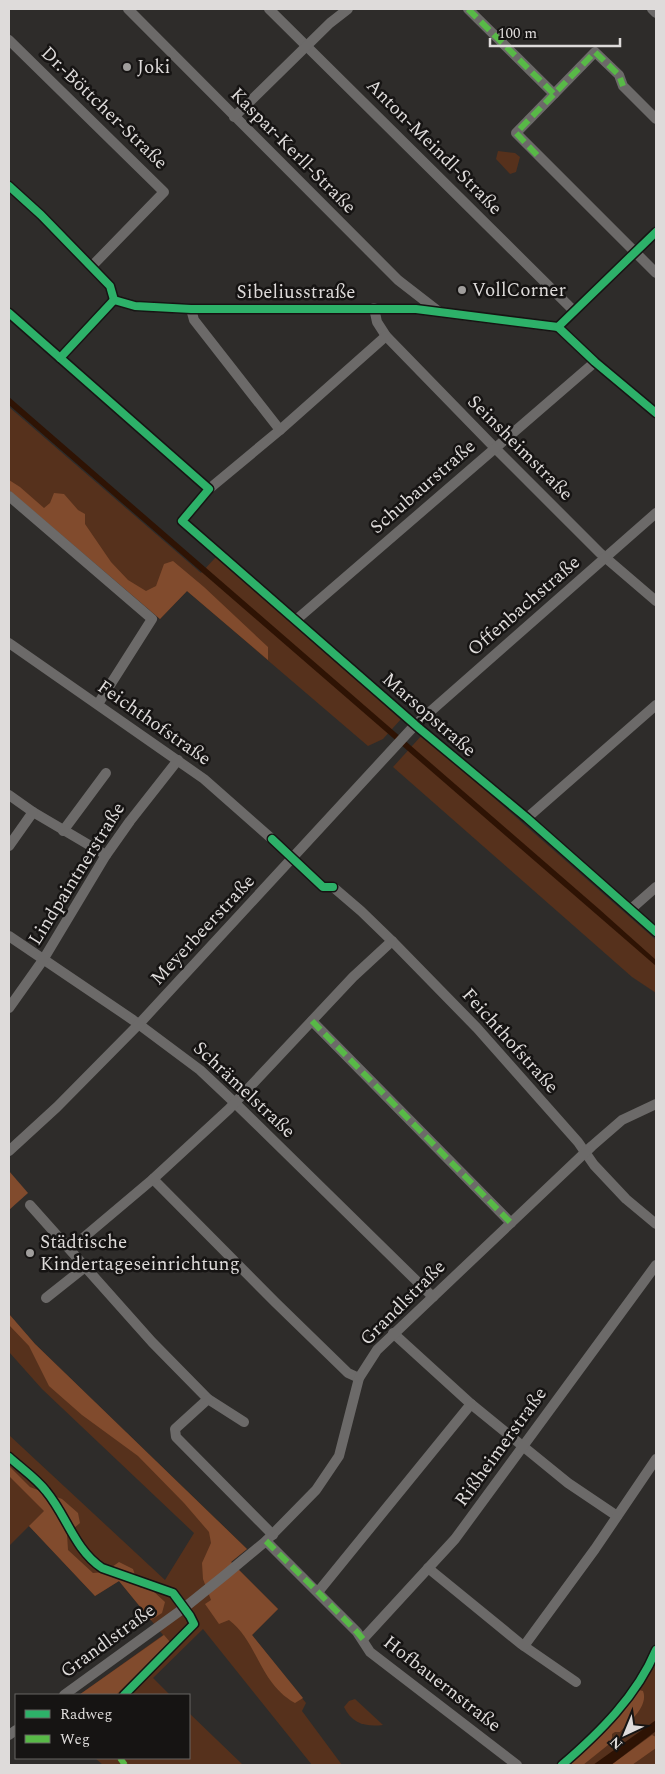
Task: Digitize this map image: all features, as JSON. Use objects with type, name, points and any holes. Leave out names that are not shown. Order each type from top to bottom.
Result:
[{"type":"street","name":"Kaspar-Kerll-Straße","points":[[128,9],[398,280],[440,312]]},
{"type":"street","name":"Anton-Meindl-Straße","points":[[269,9],[574,311]]},
{"type":"street","points":[[234,117],[348,9]]},
{"type":"street","points":[[468,9],[554,94]]},
{"type":"street","points":[[652,9],[656,13]]},
{"type":"street","name":"Dr.-Böttcher-Straße","points":[[9,40],[164,192],[92,266]]},
{"type":"street","points":[[656,119],[623,86],[619,75],[595,52],[516,133],[656,272]]},
{"type":"street","points":[[9,186],[41,214],[110,286],[114,300],[60,358]]},
{"type":"street","points":[[656,232],[558,327],[595,362],[656,413]]},
{"type":"street","name":"Sibeliusstraße","points":[[114,300],[135,306],[191,309],[416,309],[558,327]]},
{"type":"street","name":"Seinsheimstraße","points":[[374,308],[377,322],[386,336],[495,448],[607,558],[656,601]]},
{"type":"street","points":[[191,309],[194,320],[280,430]]},
{"type":"street","points":[[9,313],[208,489],[280,430],[386,336]]},
{"type":"street","name":"Schubaurstraße","points":[[296,620],[595,362]]},
{"type":"street","name":"Marsopstraße","points":[[208,489],[182,521],[415,725],[527,818],[656,932]]},
{"type":"street","points":[[9,496],[152,619],[98,704]]},
{"type":"street","name":"Offenbachstraße","points":[[415,725],[656,513]]},
{"type":"street","name":"Feichthofstraße","points":[[9,643],[204,779],[272,839]]},
{"type":"street","points":[[527,818],[656,705]]},
{"type":"street","name":"Meyerbeerstraße","points":[[9,1151],[57,1108],[139,1024],[415,725]]},
{"type":"street","name":"Lindpaintnerstraße","points":[[9,1008],[43,960],[106,856],[134,815],[178,760]]},
{"type":"street","points":[[63,831],[106,773]]},
{"type":"street","points":[[9,795],[32,812],[106,856]]},
{"type":"street","points":[[9,846],[32,812]]},
{"type":"street","name":"Feichthofstraße","points":[[333,887],[392,941],[477,1028],[578,1142],[594,1165],[626,1199],[656,1224]]},
{"type":"street","points":[[631,909],[656,887]]},
{"type":"street","name":"Schrämelstraße","points":[[9,936],[139,1024],[200,1070],[433,1297]]},
{"type":"street","points":[[70,1249],[153,1178],[235,1103],[353,977],[392,941]]},
{"type":"street","points":[[312,1021],[511,1223]]},
{"type":"street","name":"Grandlstraße","points":[[65,1694],[184,1608],[269,1538],[316,1490],[339,1456],[359,1378],[377,1350],[585,1152],[622,1120],[656,1104]]},
{"type":"street","points":[[153,1178],[315,1341],[348,1373],[359,1378]]},
{"type":"street","points":[[30,1205],[152,1342],[208,1399],[244,1422]]},
{"type":"street","name":"Rißheimerstraße","points":[[363,1640],[455,1539],[656,1265]]},
{"type":"street","points":[[46,1298],[85,1267]]},
{"type":"street","points":[[393,1333],[471,1404],[568,1483],[617,1516]]},
{"type":"street","name":"Hofbauernstraße","points":[[208,1399],[175,1429],[176,1437],[357,1632],[370,1652],[516,1765]]},
{"type":"street","points":[[318,1592],[471,1404]]},
{"type":"street","points":[[524,1646],[595,1549],[656,1459]]},
{"type":"street","points":[[428,1568],[524,1646],[576,1682]]},
{"type":"shaded area","points":[[498,151],[515,153],[520,157],[516,172],[510,174],[496,159]]},
{"type":"shaded area","points":[[9,397],[599,909],[656,960],[656,966],[9,405]]},
{"type":"shaded area","points":[[9,407],[201,573],[216,557],[402,718],[383,739],[368,746],[187,591],[160,619],[9,490]]},
{"type":"shaded area","points":[[9,480],[44,508],[50,503],[54,493],[64,494],[78,510],[85,514],[85,524],[111,562],[128,580],[146,591],[156,586],[164,564],[173,561],[204,587],[268,647],[268,660],[187,591],[160,619],[9,490]]},
{"type":"shaded area","points":[[422,735],[656,940],[656,993],[632,977],[393,767]]},
{"type":"shaded area","points":[[9,1171],[28,1193],[9,1210]]},
{"type":"shaded area","points":[[9,1314],[35,1344],[247,1549],[231,1562],[278,1609],[252,1635],[306,1703],[302,1711],[342,1765],[312,1765],[203,1629],[153,1678],[169,1694],[80,1694],[163,1635],[119,1581],[95,1596],[29,1526],[9,1546],[9,1435],[165,1580],[194,1533],[42,1389],[9,1352]]},
{"type":"shaded area","points":[[9,1314],[35,1344],[247,1549],[231,1562],[278,1609],[252,1635],[303,1698],[295,1703],[283,1695],[266,1674],[239,1629],[229,1620],[219,1624],[205,1604],[211,1600],[203,1579],[202,1563],[211,1543],[209,1532],[184,1503],[138,1456],[82,1415],[49,1386],[29,1346],[9,1325]]},
{"type":"shaded area","points":[[9,1466],[30,1487],[62,1499],[78,1513],[80,1523],[67,1534],[68,1550],[93,1573],[105,1572],[119,1562],[133,1569],[139,1587],[152,1590],[165,1602],[162,1613],[151,1620],[119,1581],[95,1596],[29,1526],[44,1511],[9,1476]]},
{"type":"shaded area","points":[[164,1635],[170,1642],[117,1694],[80,1694]]},
{"type":"shaded area","points":[[656,1646],[656,1765],[557,1765],[593,1734],[638,1682]]},
{"type":"shaded area","points":[[635,1689],[643,1691],[644,1697],[641,1708],[633,1719],[620,1732],[612,1734],[608,1745],[583,1765],[562,1765],[596,1737]]},
{"type":"shaded area","points":[[355,1699],[383,1725],[365,1725],[355,1721],[344,1707],[349,1701]]},
{"type":"shaded area","points":[[190,1714],[243,1765],[103,1765],[96,1759],[190,1759]]},
{"type":"shaded area","points":[[656,1720],[656,1731],[611,1765],[593,1765]]},
{"type":"shaded area","points":[[652,1735],[656,1737],[656,1748],[632,1765],[611,1765]]},
{"type":"marked path","points":[[468,9],[554,94]]},
{"type":"marked path","points":[[537,155],[516,133],[595,52],[619,75],[623,86]]},
{"type":"marked path","points":[[312,1021],[511,1223]]},
{"type":"marked path","points":[[266,1541],[363,1639]]},
{"type":"marked path","points":[[121,1759],[125,1765]]},
{"type":"cycle path","points":[[9,186],[41,215],[110,286],[114,300]]},
{"type":"cycle path","points":[[558,327],[656,232]]},
{"type":"cycle path","points":[[114,300],[135,306],[191,309],[416,309],[558,327]]},
{"type":"cycle path","points":[[60,358],[114,300]]},
{"type":"cycle path","points":[[9,313],[209,489],[182,521],[420,729],[527,818],[656,932]]},
{"type":"cycle path","points":[[558,327],[595,362],[656,413]]},
{"type":"cycle path","points":[[272,839],[323,887],[333,887]]},
{"type":"cycle path","points":[[9,1457],[42,1486],[60,1511],[84,1551],[92,1560],[102,1568],[173,1593],[194,1624],[125,1694]]},
{"type":"cycle path","points":[[562,1765],[616,1713],[638,1683],[656,1650]]},
{"type":"place","name":"Joki","points":[[127,67]]},
{"type":"place","name":"VollCorner","points":[[462,290]]},
{"type":"place","name":"Städtische Kindertageseinrichtung","points":[[30,1253]]}]
